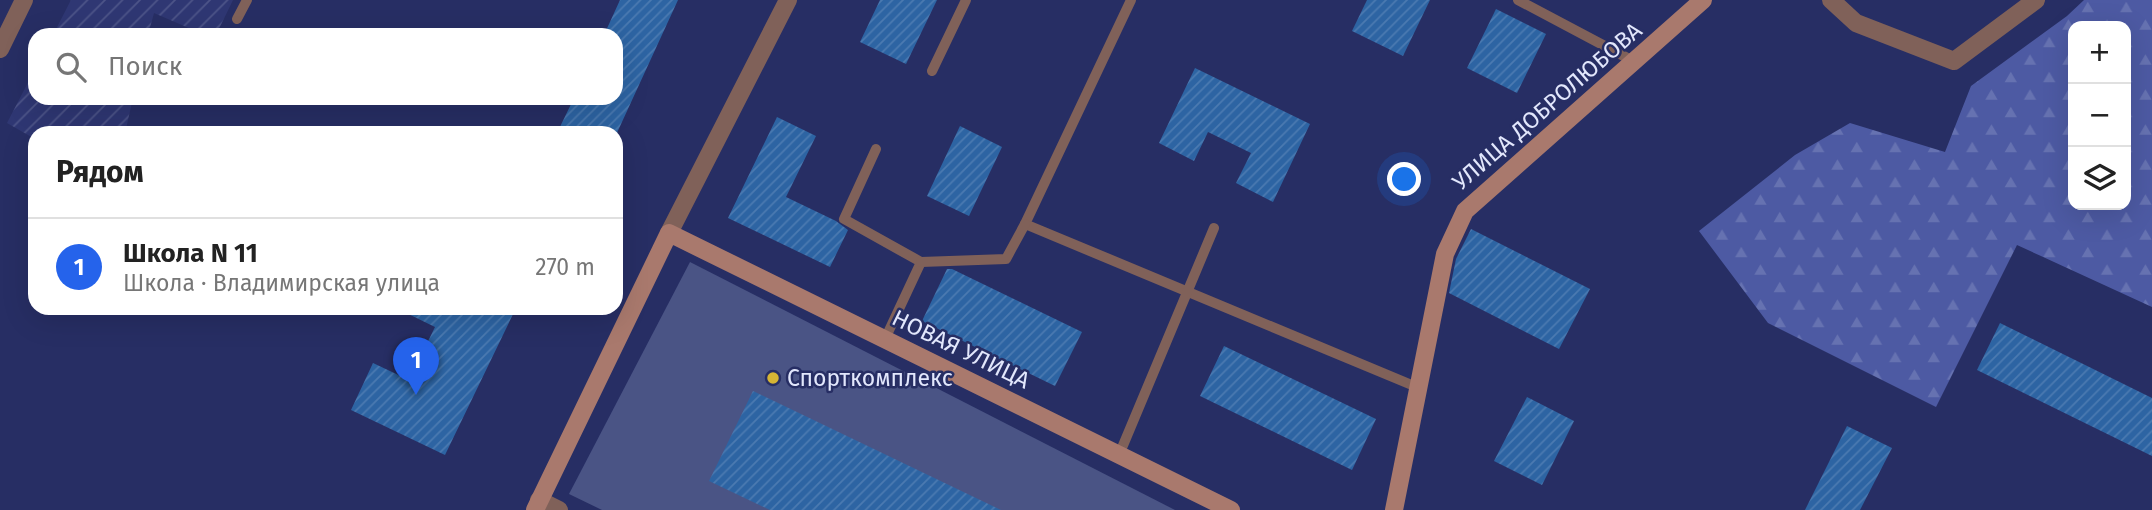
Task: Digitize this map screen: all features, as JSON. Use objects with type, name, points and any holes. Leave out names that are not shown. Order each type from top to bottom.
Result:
[{"type":"street","points":[[0,49],[24,0]]},
{"type":"street","points":[[559,510],[537,505],[669,233],[788,0]]},
{"type":"street","name":"УЛИЦА ДОБРОЛЮБОВА","points":[[1394,510],[1445,254],[1465,211],[1703,0]]},
{"type":"street","points":[[1831,0],[1856,23],[1954,61],[2036,0]]},
{"type":"street","name":"НОВАЯ УЛИЦА","points":[[669,233],[1231,510]]},
{"type":"lane","points":[[237,19],[247,0]]},
{"type":"lane","points":[[932,71],[967,0]]},
{"type":"lane","points":[[876,149],[844,219],[921,262],[1006,259],[1131,0]]},
{"type":"lane","points":[[1518,0],[1635,62]]},
{"type":"lane","points":[[1025,224],[1419,388]]},
{"type":"lane","points":[[1119,455],[1214,228]]},
{"type":"lane","points":[[885,339],[921,262]]},
{"type":"shaded area","points":[[71,0],[233,0],[219,28],[189,28],[154,13],[150,28],[57,28]]},
{"type":"shaded area","points":[[28,82],[28,105],[131,105],[127,126],[28,126],[28,135],[7,123]]},
{"type":"shaded area","name":"Спорткомплекс","points":[[690,262],[1175,510],[602,510],[569,494]]},
{"type":"green space","points":[[2084,0],[2152,0],[2152,307],[2017,245],[1936,407],[1768,323],[1699,231],[1795,155],[1850,123],[1945,152],[1971,86],[2067,16]]},
{"type":"building","points":[[620,0],[678,0],[620,126],[560,126],[571,105],[623,105],[623,28],[607,28]]},
{"type":"building","points":[[880,0],[937,0],[906,64],[860,42]]},
{"type":"building","points":[[1367,0],[1430,0],[1403,56],[1352,31]]},
{"type":"building","points":[[1496,9],[1546,34],[1517,93],[1467,68]]},
{"type":"building","points":[[1195,68],[1310,124],[1273,202],[1236,183],[1251,153],[1208,132],[1194,161],[1159,143]]},
{"type":"building","points":[[777,117],[816,136],[786,197],[836,221],[848,230],[830,267],[728,218]]},
{"type":"building","points":[[960,126],[1002,147],[969,216],[927,196]]},
{"type":"building","points":[[1471,229],[1590,289],[1559,349],[1449,293],[1456,259]]},
{"type":"building","points":[[947,269],[952,269],[1082,332],[1055,386],[922,321]]},
{"type":"building","points":[[410,315],[513,315],[445,455],[351,410],[373,363],[409,380],[435,327]]},
{"type":"building","points":[[2000,323],[2152,398],[2152,456],[1977,370]]},
{"type":"building","points":[[1224,346],[1376,419],[1352,470],[1200,396]]},
{"type":"building","points":[[753,391],[1001,510],[770,510],[709,481]]},
{"type":"building","points":[[1527,397],[1574,421],[1542,485],[1494,461]]},
{"type":"building","points":[[1847,426],[1892,448],[1860,510],[1805,510]]},
{"type":"place","name":"Спорткомплекс","points":[[773,378]]},
{"type":"place","name":"Школа N 11","points":[[416,395]]}]
